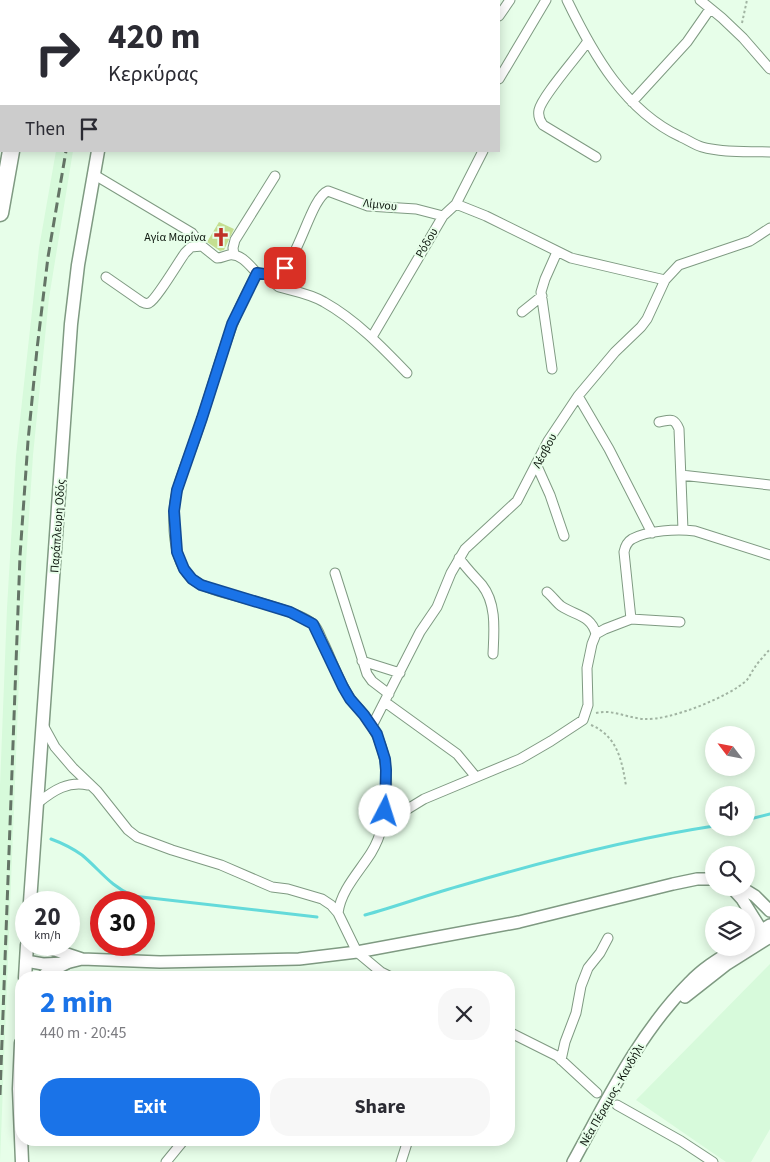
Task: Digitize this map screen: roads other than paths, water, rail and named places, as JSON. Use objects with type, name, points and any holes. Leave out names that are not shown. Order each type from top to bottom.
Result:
[{"type":"highway","points":[[0,213],[11,152]]},
{"type":"main road","name":"Παράπλευρη Οδός","points":[[31,891],[44,727],[71,324],[78,266],[98,152]]},
{"type":"main road","points":[[25,971],[27,956]]},
{"type":"main road","points":[[50,971],[66,962]]},
{"type":"main road","points":[[21,1146],[22,1162]]},
{"type":"street","points":[[500,15],[510,0]]},
{"type":"street","points":[[500,77],[546,0]]},
{"type":"street","points":[[567,0],[597,56],[632,102],[660,126],[700,146],[770,152]]},
{"type":"street","points":[[700,0],[743,38],[770,69]]},
{"type":"street","points":[[632,102],[687,42],[710,9]]},
{"type":"street","points":[[588,41],[545,98],[539,110],[543,125],[596,156]]},
{"type":"street","name":"Ρόδου","points":[[372,337],[443,216],[456,204],[482,152]]},
{"type":"street","points":[[93,174],[192,233],[202,246],[217,258],[240,257],[257,273],[271,275],[274,284],[279,287],[323,301],[372,337],[407,373]]},
{"type":"street","points":[[234,256],[235,240],[275,176]]},
{"type":"street","name":"Λίμνου","points":[[271,275],[285,268],[304,233],[320,197],[328,191],[368,206],[416,209],[443,216]]},
{"type":"street","points":[[456,204],[486,216],[571,258],[665,280]]},
{"type":"street","name":"Λέσβου","points":[[372,726],[420,632],[437,607],[464,549],[474,539],[488,530],[517,501],[537,466],[548,441],[578,396],[610,357],[641,327],[665,280],[684,263],[750,241],[770,228]]},
{"type":"street","points":[[106,277],[147,304],[156,295],[185,253],[192,247],[202,246]]},
{"type":"street","points":[[552,369],[542,296],[545,279],[556,252]]},
{"type":"street","points":[[257,273],[232,324],[200,426],[177,490],[174,511],[177,552],[184,569],[192,579],[201,585],[290,612],[313,624],[343,687],[350,699],[372,726],[379,739],[386,770],[385,811],[372,851],[339,901],[338,913]]},
{"type":"street","points":[[522,312],[542,296]]},
{"type":"street","points":[[578,396],[609,449],[652,533]]},
{"type":"street","points":[[659,422],[672,420],[676,422],[678,428],[683,530]]},
{"type":"street","points":[[537,466],[550,495],[564,536]]},
{"type":"street","points":[[681,474],[770,485]]},
{"type":"street","points":[[631,619],[624,552],[632,539],[652,533],[683,530],[696,531],[770,555]]},
{"type":"street","points":[[459,558],[483,587],[490,602],[494,621],[493,654]]},
{"type":"street","points":[[335,573],[362,661],[372,681],[387,698],[457,754],[476,777]]},
{"type":"street","points":[[379,833],[385,825],[424,798],[499,768],[537,750],[582,720],[588,705],[586,668],[596,634],[594,626],[585,617],[560,605],[547,592]]},
{"type":"street","points":[[596,634],[631,619],[680,622]]},
{"type":"street","points":[[362,661],[400,672]]},
{"type":"street","points":[[44,727],[55,747],[83,780],[106,802],[116,817],[137,837],[222,866],[272,887],[322,898],[338,913],[358,952],[380,971]]},
{"type":"street","points":[[38,802],[48,794],[68,784],[77,783],[90,786]]},
{"type":"street","points":[[26,961],[43,964],[82,959],[160,962],[254,961],[299,959],[358,952],[519,922],[689,880],[705,879]]},
{"type":"street","points":[[739,896],[767,933],[755,937]]},
{"type":"street","points":[[755,896],[770,911]]},
{"type":"street","name":"Νέα Πέραμος - Κανδήλι","points":[[651,1029],[696,987],[767,933]]},
{"type":"street","points":[[561,1060],[565,1042],[576,1012],[581,986],[588,968],[600,953],[608,938]]},
{"type":"street","points":[[73,956],[82,959]]},
{"type":"street","name":"Νέα Πέραμος - Κανδήλι","points":[[573,1162],[614,1086],[651,1029],[690,982],[707,966],[723,956]]},
{"type":"street","points":[[515,1035],[561,1060],[597,1093]]},
{"type":"street","points":[[617,1105],[681,1141],[713,1162]]},
{"type":"street","points":[[170,1161],[180,1146]]},
{"type":"street","points":[[401,1162],[406,1146]]},
{"type":"waterway","points":[[755,818],[770,814]]},
{"type":"waterway","points":[[365,915],[556,859],[650,837],[705,827]]},
{"type":"waterway","points":[[51,839],[82,855],[112,883],[133,896],[317,917]]},
{"type":"railway","points":[[0,1095],[20,556],[28,441],[48,257],[66,152]]},
{"type":"place","name":"Αγία Μαρίνα","points":[[221,237]]}]
